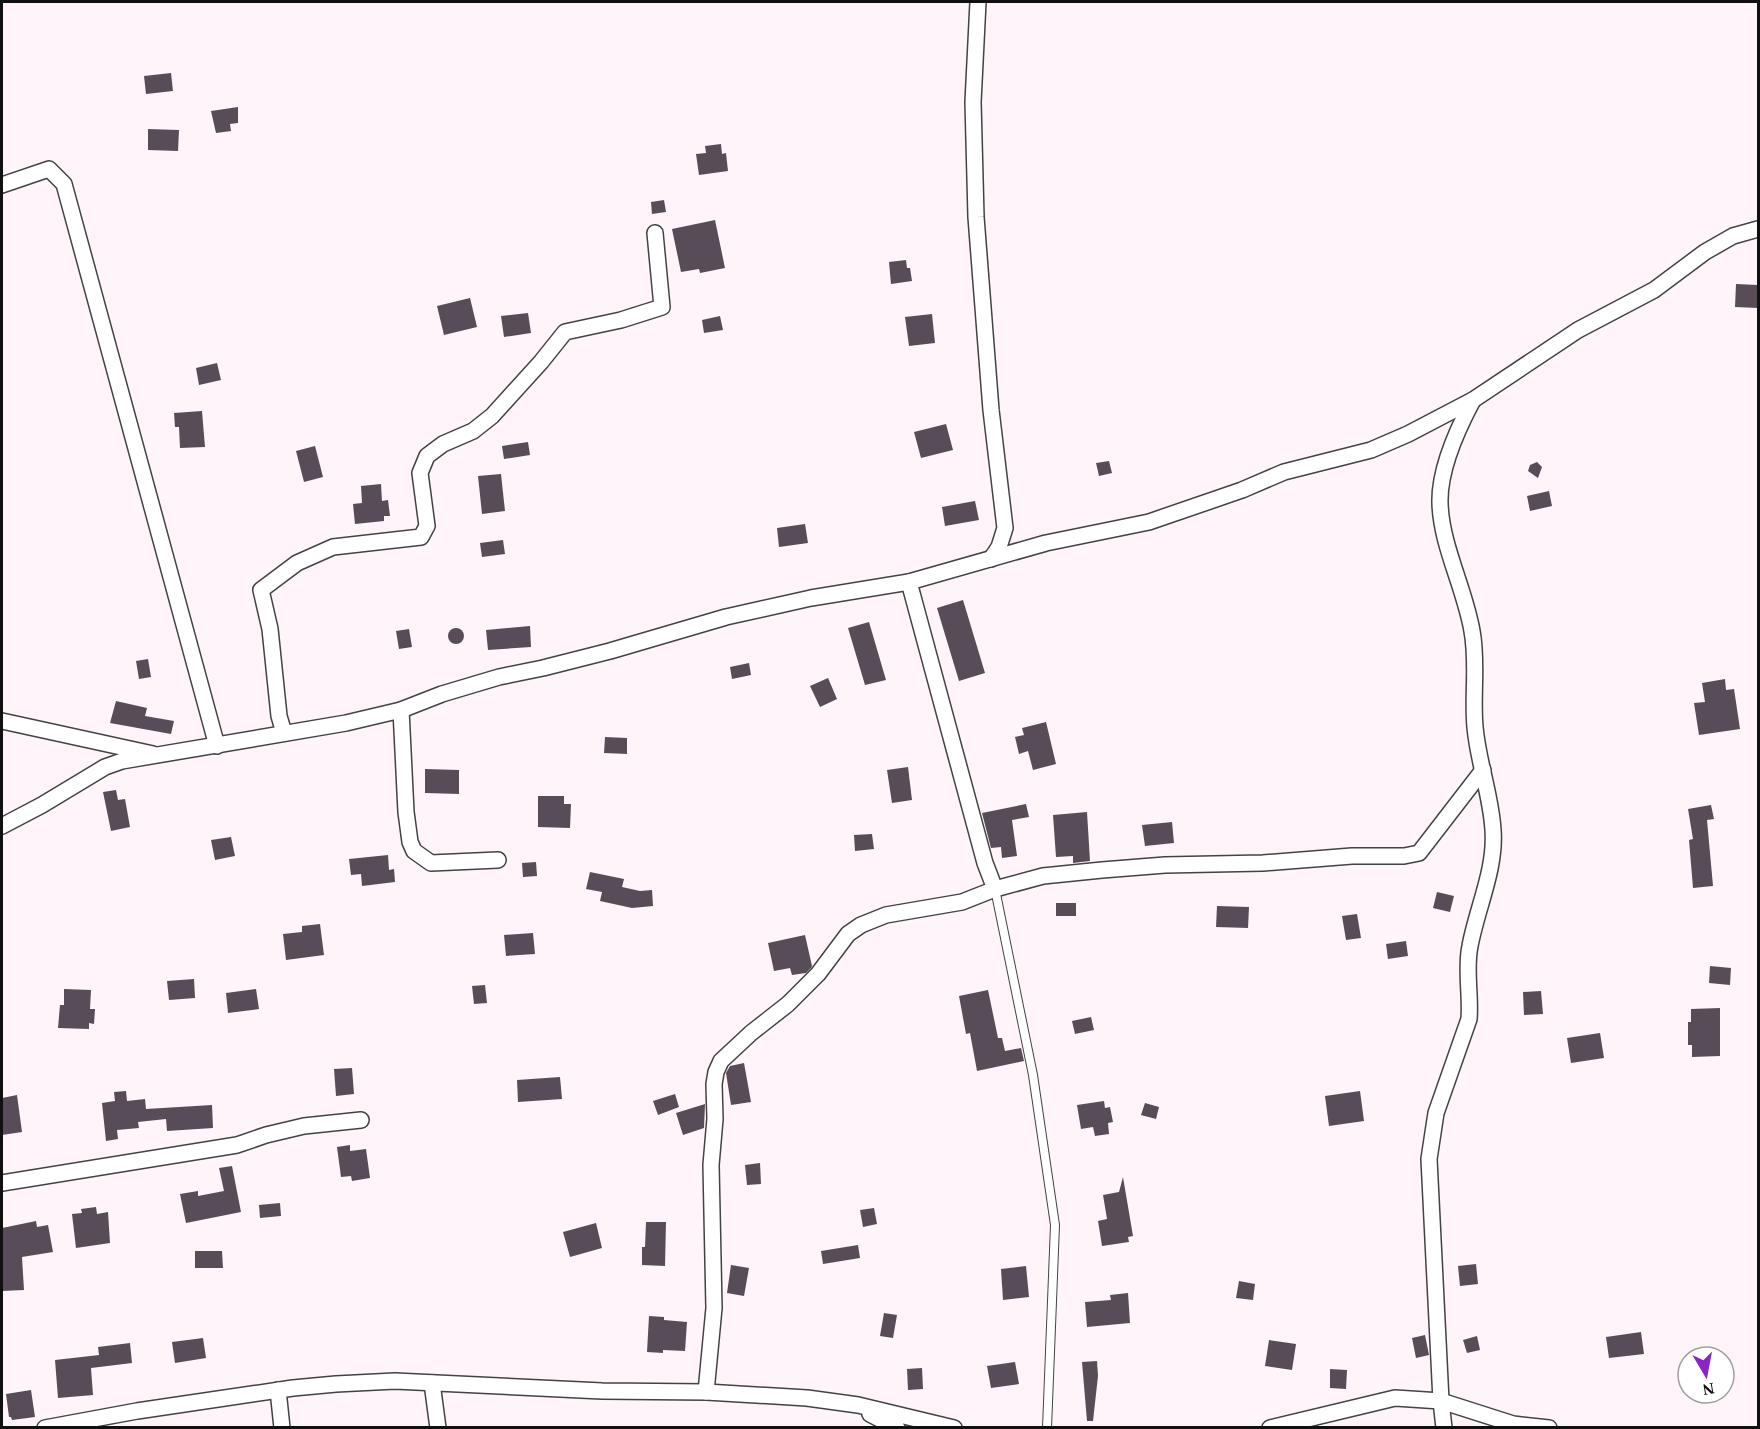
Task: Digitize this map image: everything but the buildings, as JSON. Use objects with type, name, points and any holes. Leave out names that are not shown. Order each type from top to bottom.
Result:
[{"type":"street","points":[[978,2],[973,102],[976,217],[990,410],[1005,528],[999,547],[991,559]]},
{"type":"street","points":[[2,185],[49,169],[64,184],[217,746]]},
{"type":"street","points":[[2,826],[105,767],[122,761],[346,723],[401,710],[442,694],[499,677],[599,654],[726,617],[811,598],[909,582],[1046,543],[1149,522],[1242,490],[1284,472],[1371,450],[1408,434],[1473,400],[1578,330],[1654,290],[1705,252],[1733,236],[1758,229]]},
{"type":"street","points":[[284,733],[279,716],[270,629],[261,590],[297,562],[333,547],[421,537],[427,526],[420,473],[427,456],[443,444],[473,431],[492,416],[565,332],[621,320],[662,307],[655,233]]},
{"type":"street","points":[[1444,1428],[1429,1158],[1436,1113],[1469,1019],[1469,948],[1492,855],[1493,831],[1475,726],[1476,672],[1472,631],[1445,534],[1440,504],[1442,478],[1462,421],[1473,400]]},
{"type":"street","points":[[909,582],[985,863],[995,889]]},
{"type":"street","points":[[401,710],[406,812],[410,842],[414,851],[431,863],[498,860]]},
{"type":"street","points":[[2,721],[162,756]]},
{"type":"street","points":[[706,1392],[714,1308],[711,1165],[716,1072],[721,1060],[788,1004],[818,974],[848,934],[861,925],[886,915],[962,902],[995,889],[1043,876],[1165,865],[1352,856],[1404,856],[1419,853],[1482,770]]},
{"type":"street","points":[[2,1183],[237,1145],[304,1126],[361,1120]]},
{"type":"street","points":[[45,1428],[278,1390],[336,1383],[395,1381],[602,1391],[706,1392],[807,1398],[858,1405],[954,1428]]},
{"type":"street","points":[[432,1383],[438,1428]]},
{"type":"street","points":[[278,1390],[282,1428]]},
{"type":"street","points":[[1270,1428],[1395,1398],[1441,1401],[1513,1424],[1546,1427]]},
{"type":"street","points":[[858,1405],[897,1428]]},
{"type":"lane","points":[[995,889],[1034,1075],[1055,1226],[1047,1428]]}]
